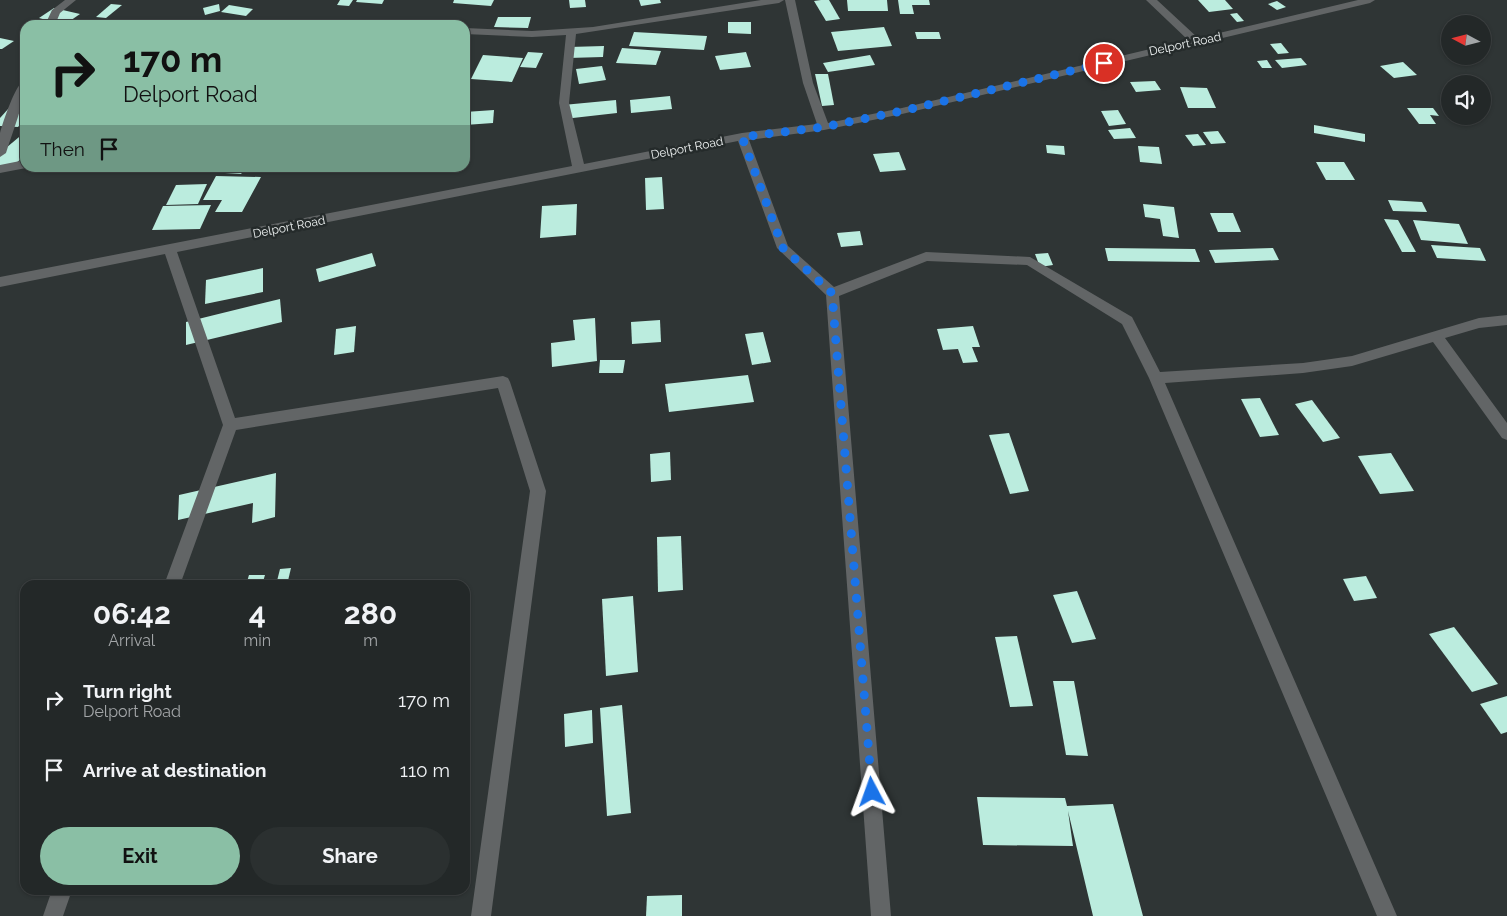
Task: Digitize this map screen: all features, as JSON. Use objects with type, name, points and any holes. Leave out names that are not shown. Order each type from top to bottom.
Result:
[{"type":"street","points":[[52,20],[56,12],[71,0]]},
{"type":"street","points":[[470,31],[532,34],[571,32],[652,22],[779,0]]},
{"type":"street","points":[[790,0],[808,83],[824,127]]},
{"type":"street","points":[[1151,0],[1195,41]]},
{"type":"street","name":"Delport Road","points":[[0,282],[742,137],[824,127],[902,111],[1370,0]]},
{"type":"street","points":[[571,32],[564,103],[579,170]]},
{"type":"street","points":[[0,153],[12,112],[20,94]]},
{"type":"street","points":[[742,137],[783,248],[832,293],[881,916]]},
{"type":"street","points":[[0,169],[20,165]]},
{"type":"street","points":[[170,250],[230,425],[174,580]]},
{"type":"street","points":[[832,293],[926,256],[1030,260],[1127,321],[1156,378],[1386,916]]},
{"type":"street","points":[[1156,378],[1303,368],[1352,361],[1479,323],[1507,320]]},
{"type":"street","points":[[1435,335],[1507,434]]},
{"type":"street","points":[[230,425],[503,382],[538,491],[481,916]]},
{"type":"street","points":[[53,916],[60,895]]},
{"type":"building","points":[[340,0],[353,0],[349,6],[337,5]]},
{"type":"building","points":[[357,0],[384,0],[382,4],[356,2]]},
{"type":"building","points":[[454,0],[494,0],[491,6],[453,3]]},
{"type":"building","points":[[569,0],[585,0],[586,7],[570,8]]},
{"type":"building","points":[[639,0],[660,0],[661,3],[641,6]]},
{"type":"building","points":[[829,0],[840,19],[826,21],[814,1]]},
{"type":"building","points":[[847,0],[887,0],[888,11],[848,11]]},
{"type":"building","points":[[898,0],[929,0],[930,5],[912,5],[914,14],[900,14]]},
{"type":"building","points":[[1198,0],[1225,0],[1233,9],[1209,12]]},
{"type":"building","points":[[1277,1],[1286,7],[1277,10],[1268,4]]},
{"type":"building","points":[[111,4],[122,5],[106,18],[96,17]]},
{"type":"building","points":[[219,4],[220,11],[205,15],[203,8]]},
{"type":"building","points":[[229,5],[253,9],[246,16],[221,12]]},
{"type":"building","points":[[54,8],[80,14],[71,20],[46,20],[39,18]]},
{"type":"building","points":[[1237,13],[1244,21],[1237,22],[1230,14]]},
{"type":"building","points":[[498,17],[531,17],[528,28],[494,27]]},
{"type":"building","points":[[728,22],[751,22],[751,34],[728,33]]},
{"type":"building","points":[[884,27],[892,46],[838,51],[831,32]]},
{"type":"building","points":[[634,32],[707,36],[704,50],[629,46]]},
{"type":"building","points":[[915,32],[939,32],[941,39],[917,39]]},
{"type":"building","points":[[0,38],[14,41],[0,49]]},
{"type":"building","points":[[1281,43],[1289,53],[1278,54],[1270,44]]},
{"type":"building","points":[[604,46],[603,57],[568,58],[569,47]]},
{"type":"building","points":[[622,48],[661,51],[656,65],[616,63]]},
{"type":"building","points":[[528,52],[543,53],[536,68],[520,67]]},
{"type":"building","points":[[746,52],[751,67],[720,70],[715,56]]},
{"type":"building","points":[[483,55],[523,58],[512,82],[471,79]]},
{"type":"building","points":[[870,55],[875,65],[828,72],[823,63]]},
{"type":"building","points":[[1301,58],[1307,65],[1282,68],[1275,60]]},
{"type":"building","points":[[1267,60],[1272,68],[1262,68],[1257,61]]},
{"type":"building","points":[[1403,62],[1417,75],[1394,78],[1380,66]]},
{"type":"building","points":[[602,66],[606,80],[579,84],[576,69]]},
{"type":"building","points":[[815,74],[828,74],[834,105],[822,106]]},
{"type":"building","points":[[1155,81],[1161,90],[1136,92],[1130,82]]},
{"type":"building","points":[[1180,87],[1207,88],[1216,108],[1188,108]]},
{"type":"building","points":[[670,96],[672,109],[631,113],[630,100]]},
{"type":"building","points":[[616,100],[617,113],[564,119],[563,105]]},
{"type":"building","points":[[9,108],[20,108],[20,125],[18,127],[0,126],[0,118]]},
{"type":"building","points":[[1407,108],[1433,108],[1439,116],[1430,115],[1436,124],[1419,124]]},
{"type":"building","points":[[494,110],[493,123],[470,125],[470,112]]},
{"type":"building","points":[[1118,110],[1126,124],[1109,126],[1101,111]]},
{"type":"building","points":[[1314,125],[1365,134],[1365,142],[1314,133]]},
{"type":"building","points":[[1130,128],[1136,138],[1114,139],[1108,130]]},
{"type":"building","points":[[1218,131],[1226,143],[1211,144],[1203,132]]},
{"type":"building","points":[[1198,134],[1206,145],[1193,146],[1185,135]]},
{"type":"building","points":[[20,136],[20,160],[11,168],[0,166],[0,153]]},
{"type":"building","points":[[1046,145],[1064,146],[1065,155],[1047,153]]},
{"type":"building","points":[[1138,146],[1159,147],[1162,164],[1140,162]]},
{"type":"building","points":[[899,152],[906,170],[880,172],[873,154]]},
{"type":"building","points":[[1316,162],[1344,162],[1355,180],[1326,180]]},
{"type":"building","points":[[226,172],[243,172],[241,174]]},
{"type":"building","points":[[216,176],[261,177],[242,212],[215,212],[222,200],[203,200]]},
{"type":"building","points":[[662,177],[664,209],[646,210],[645,178]]},
{"type":"building","points":[[207,184],[198,204],[166,205],[176,185]]},
{"type":"building","points":[[1388,200],[1422,202],[1427,212],[1393,211]]},
{"type":"building","points":[[577,204],[576,235],[540,238],[542,206]]},
{"type":"building","points":[[1143,204],[1174,207],[1179,238],[1163,236],[1160,219],[1145,217]]},
{"type":"building","points":[[211,205],[200,229],[152,230],[163,206]]},
{"type":"building","points":[[1210,213],[1233,213],[1241,232],[1218,232]]},
{"type":"building","points":[[1384,219],[1398,220],[1416,252],[1402,252]]},
{"type":"building","points":[[1413,220],[1459,224],[1468,244],[1421,240]]},
{"type":"building","points":[[860,231],[863,245],[841,247],[837,233]]},
{"type":"building","points":[[1431,245],[1480,248],[1486,261],[1437,258]]},
{"type":"building","points":[[1105,248],[1195,249],[1200,262],[1108,261]]},
{"type":"building","points":[[1273,248],[1279,260],[1215,263],[1209,250]]},
{"type":"building","points":[[372,253],[376,266],[319,282],[316,269]]},
{"type":"building","points":[[1048,253],[1053,265],[1040,267],[1035,254]]},
{"type":"building","points":[[263,268],[263,292],[205,304],[206,280]]},
{"type":"building","points":[[280,299],[282,322],[186,345],[186,322]]},
{"type":"building","points":[[595,318],[597,361],[552,367],[551,343],[575,340],[573,320]]},
{"type":"building","points":[[660,320],[661,342],[632,344],[631,322]]},
{"type":"building","points":[[356,326],[354,352],[334,355],[336,329]]},
{"type":"building","points":[[973,326],[980,347],[972,347],[978,362],[963,363],[958,349],[943,350],[937,329]]},
{"type":"building","points":[[763,332],[771,362],[752,365],[745,334]]},
{"type":"building","points":[[600,360],[625,360],[623,373],[599,373]]},
{"type":"building","points":[[748,375],[754,402],[669,412],[665,384]]},
{"type":"building","points":[[1260,398],[1279,435],[1260,437],[1241,399]]},
{"type":"building","points":[[1312,400],[1340,438],[1323,442],[1295,404]]},
{"type":"building","points":[[1009,433],[1029,491],[1010,494],[989,435]]},
{"type":"building","points":[[670,452],[671,480],[651,482],[650,454]]},
{"type":"building","points":[[1391,453],[1414,491],[1380,494],[1358,456]]},
{"type":"building","points":[[276,473],[275,517],[252,523],[253,503],[178,520],[179,495]]},
{"type":"building","points":[[681,536],[683,590],[658,592],[657,537]]},
{"type":"building","points":[[291,568],[288,580],[277,580],[280,569]]},
{"type":"building","points":[[249,575],[265,575],[264,580],[248,580]]},
{"type":"building","points":[[1366,576],[1377,598],[1354,601],[1343,579]]},
{"type":"building","points":[[1077,591],[1096,639],[1072,643],[1053,595]]},
{"type":"building","points":[[633,596],[638,672],[606,676],[602,599]]},
{"type":"building","points":[[1454,627],[1498,684],[1472,692],[1429,634]]},
{"type":"building","points":[[1017,636],[1033,706],[1010,707],[995,637]]},
{"type":"building","points":[[1053,681],[1074,681],[1088,756],[1066,755]]},
{"type":"building","points":[[1507,696],[1507,732],[1501,734],[1480,704]]},
{"type":"building","points":[[622,705],[631,813],[607,816],[600,708]]},
{"type":"building","points":[[592,710],[593,743],[565,747],[564,714]]},
{"type":"building","points":[[977,797],[1065,798],[1067,806],[1113,804],[1143,916],[1093,916],[1068,811],[1073,846],[983,845]]},
{"type":"building","points":[[682,895],[682,916],[646,916],[647,896]]},
{"type":"route","points":[[872,792],[832,293],[783,248],[742,137],[824,127],[902,111],[1104,63]]}]
